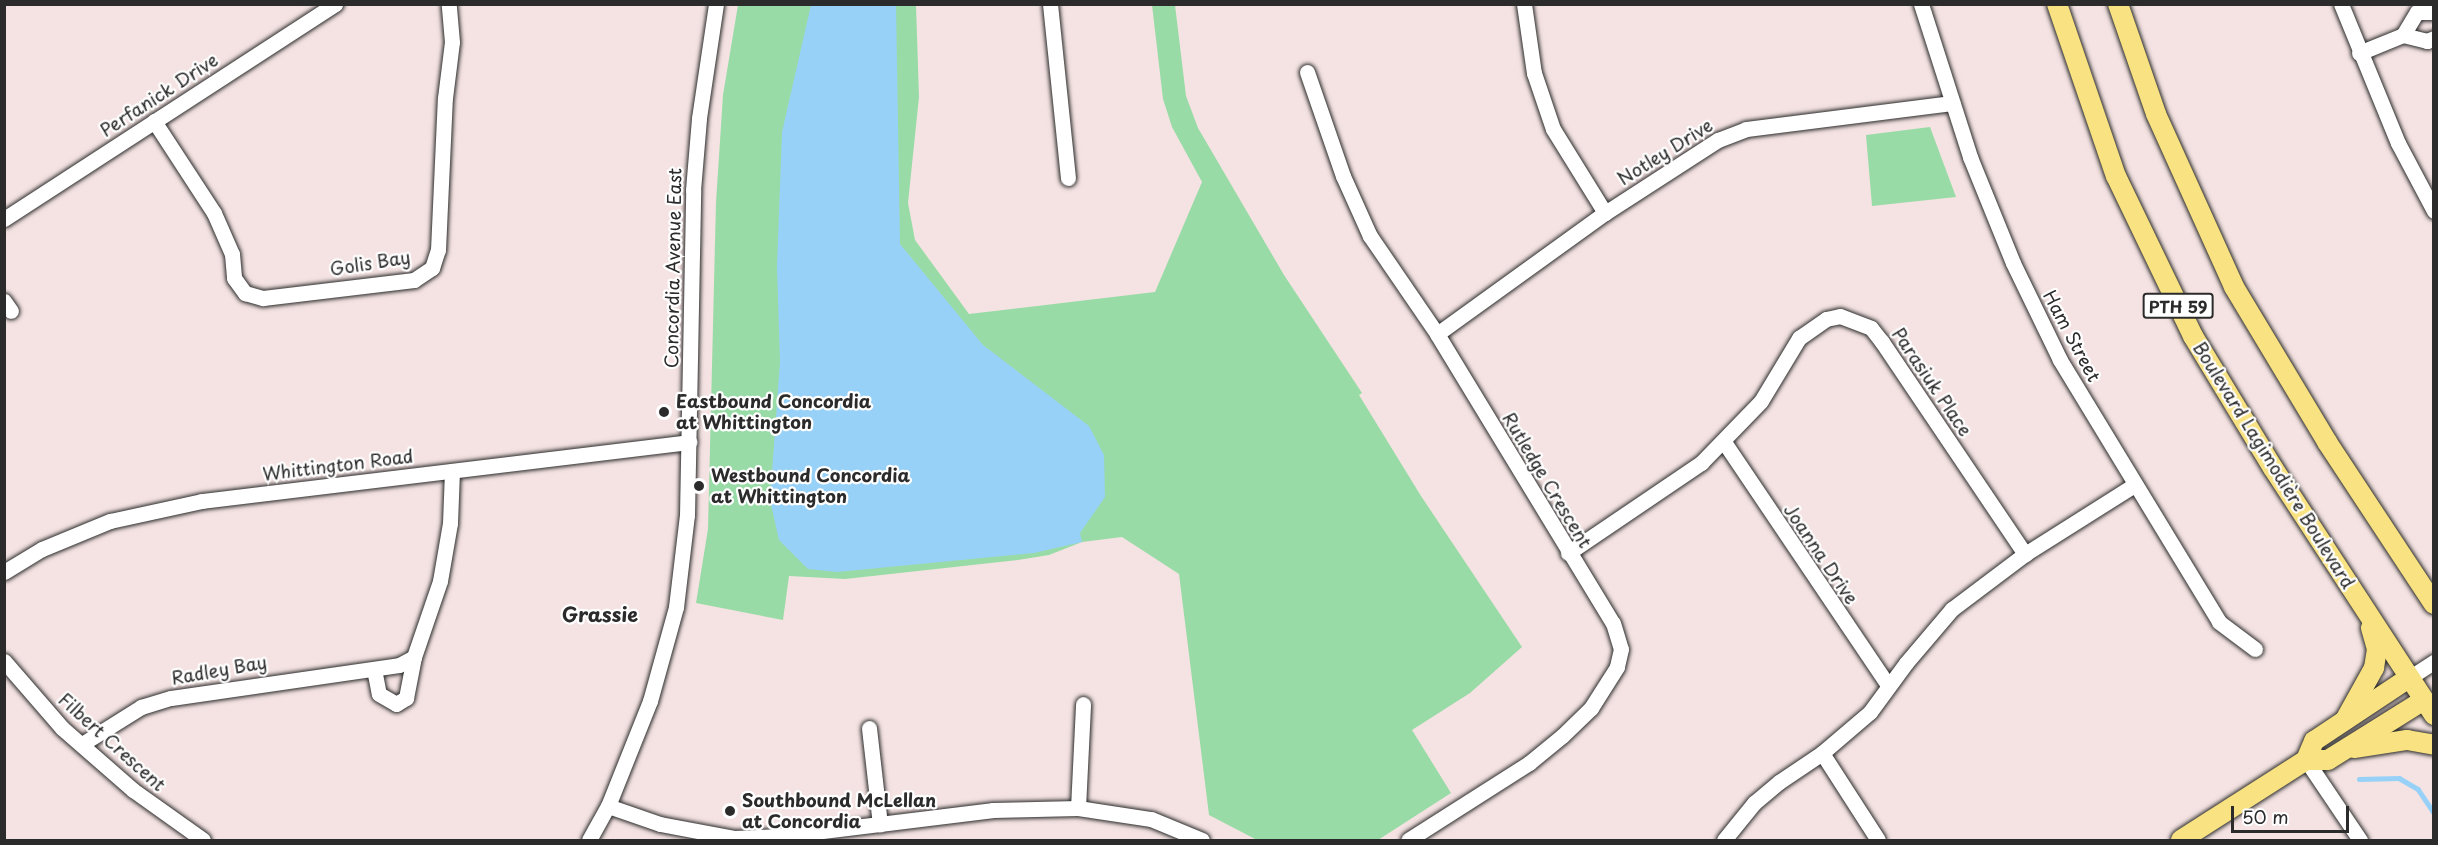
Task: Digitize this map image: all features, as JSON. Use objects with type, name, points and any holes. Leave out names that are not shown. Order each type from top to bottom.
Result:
[{"type":"main road","name":"Boulevard Lagimodière Boulevard","points":[[2057,4],[2091,112],[2150,251],[2224,391],[2409,678],[2430,703]]},
{"type":"main road","name":"PTH 59","points":[[2118,4],[2161,124],[2234,287],[2286,377],[2433,604]]},
{"type":"main road","points":[[2403,557],[2433,586]]},
{"type":"main road","points":[[2345,720],[2374,668],[2377,649],[2348,583]]},
{"type":"main road","points":[[2306,760],[2314,741],[2409,678]]},
{"type":"main road","points":[[2181,840],[2306,760],[2328,759],[2430,703]]},
{"type":"main road","points":[[2342,751],[2407,740],[2433,745]]},
{"type":"street","name":"Perfanick Drive","points":[[4,219],[335,4]]},
{"type":"street","name":"Golis Bay","points":[[154,121],[214,213],[232,254],[234,278],[245,293],[263,298],[414,280],[432,268],[438,250],[445,98],[452,42],[449,4]]},
{"type":"street","name":"Concordia Avenue East","points":[[589,840],[608,806],[650,701],[676,607],[687,515],[693,190],[699,118],[716,4]]},
{"type":"street","points":[[1050,4],[1068,178]]},
{"type":"street","points":[[1524,4],[1528,50],[1546,110],[1570,160],[1605,213]]},
{"type":"street","name":"Ham Street","points":[[1922,4],[1970,157],[2035,310],[2134,485],[2219,622],[2255,649]]},
{"type":"street","points":[[2341,4],[2359,53],[2433,211]]},
{"type":"street","points":[[2403,35],[2417,12],[2433,12]]},
{"type":"street","points":[[2359,53],[2403,35],[2427,41],[2433,38]]},
{"type":"street","name":"Rutledge Crescent","points":[[1307,72],[1343,176],[1370,236],[1437,333],[1568,554],[1613,623],[1621,649],[1617,667],[1591,708],[1562,736],[1529,763],[1408,840]]},
{"type":"street","name":"Notley Drive","points":[[1437,333],[1605,213],[1718,140],[1746,129],[1952,103]]},
{"type":"street","name":"Parasiuk Place","points":[[1568,554],[1676,482],[1724,442],[1761,401],[1799,338],[1826,319],[1855,319],[1871,328],[2025,554]]},
{"type":"street","name":"Whittington Road","points":[[4,572],[42,549],[110,521],[202,501],[689,442]]},
{"type":"street","name":"Joanna Drive","points":[[1724,442],[1888,685]]},
{"type":"street","points":[[374,669],[379,694],[396,704],[406,698],[414,657],[440,581],[450,523],[452,471]]},
{"type":"street","points":[[1724,840],[1762,796],[1822,753],[1870,712],[1888,685],[1952,609],[2025,554],[2134,485]]},
{"type":"street","name":"Radley Bay","points":[[82,744],[141,707],[171,698],[374,669],[414,657]]},
{"type":"street","name":"Filbert Crescent","points":[[4,661],[62,728],[133,790],[203,840]]},
{"type":"street","points":[[2409,678],[2433,662]]},
{"type":"street","points":[[1078,807],[1083,704]]},
{"type":"street","points":[[869,728],[880,824]]},
{"type":"street","points":[[1822,753],[1878,840]]},
{"type":"street","points":[[2306,760],[2360,840]]},
{"type":"street","points":[[608,806],[660,824],[734,838],[993,810],[1078,807],[1151,819],[1202,840]]},
{"type":"green space","points":[[738,5],[916,5],[919,97],[908,203],[915,240],[969,314],[1155,292],[1202,182],[1172,127],[1163,99],[1152,5],[1175,5],[1186,96],[1198,128],[1284,275],[1362,393],[1359,395],[1421,496],[1522,647],[1470,693],[1412,730],[1451,793],[1378,840],[1257,840],[1209,815],[1179,574],[1122,537],[1082,542],[1049,555],[1018,560],[845,579],[789,576],[783,620],[696,603],[708,529],[716,202],[723,95]]},
{"type":"green space","points":[[1930,127],[1956,197],[1872,206],[1866,135]]},
{"type":"water","points":[[811,5],[896,5],[900,244],[983,345],[1089,426],[1104,455],[1105,497],[1080,533],[1082,542],[1034,553],[837,572],[808,569],[779,540],[770,500],[780,362],[777,266],[782,132]]},
{"type":"waterway","points":[[2359,779],[2399,778],[2418,789],[2434,813]]},
{"type":"place","name":"Eastbound Concordia at Whittington","points":[[664,412]]},
{"type":"place","name":"Westbound Concordia at Whittington","points":[[699,486]]},
{"type":"place","name":"Southbound McLellan at Concordia","points":[[730,811]]},
{"type":"district","name":"Grassie","points":[[600,614]]}]
